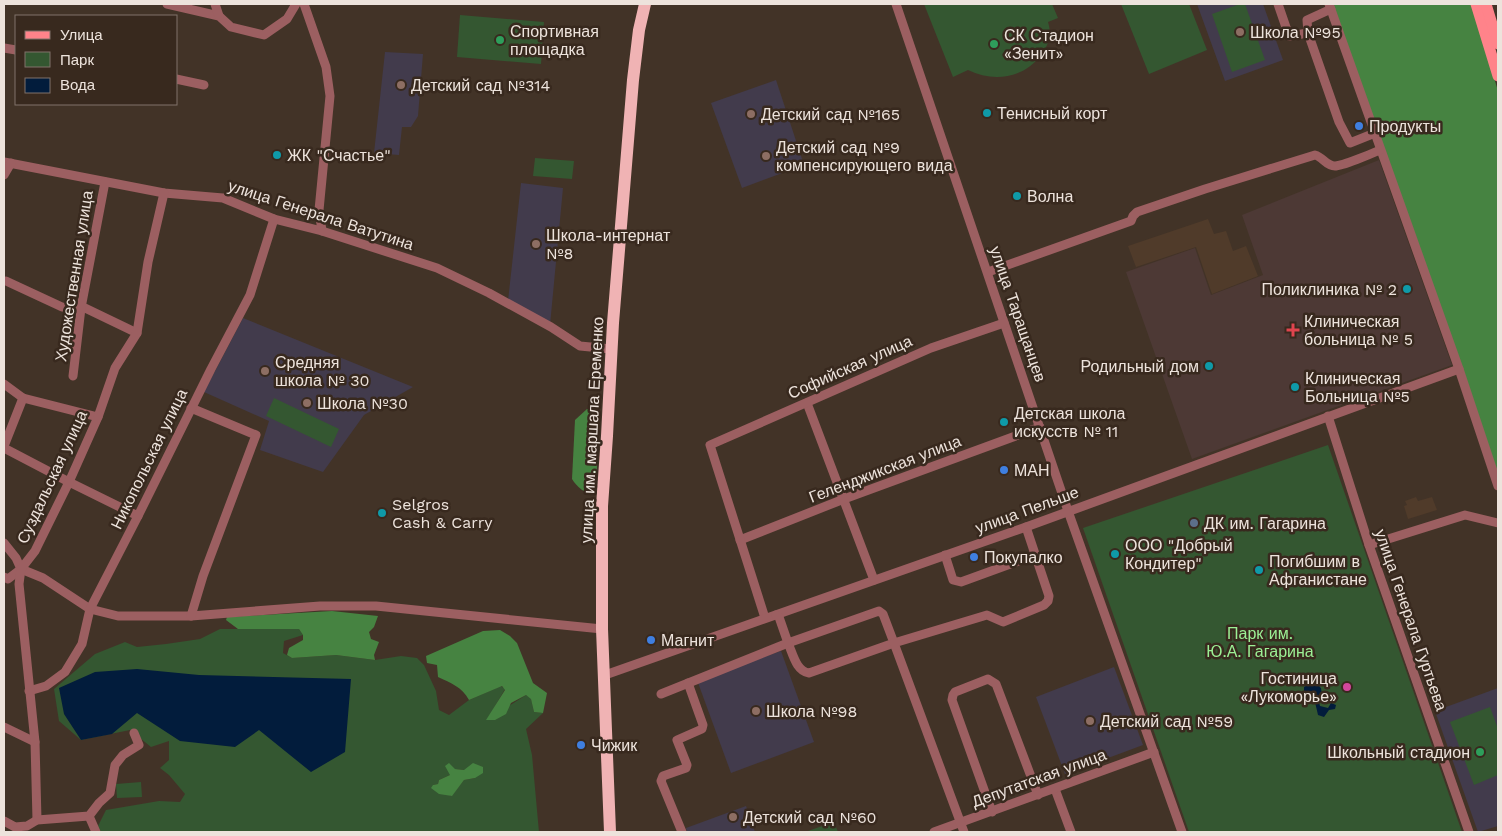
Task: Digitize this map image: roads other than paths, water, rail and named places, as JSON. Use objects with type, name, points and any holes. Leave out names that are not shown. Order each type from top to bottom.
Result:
[{"type":"highway","points":[[637,4],[639,30]]},
{"type":"highway","points":[[639,30],[645,4]]},
{"type":"highway","name":"улица им. маршала Еременко","points":[[610,832],[602,629],[602,506],[611,349],[633,80],[639,30]]},
{"type":"main road","points":[[1476,4],[1498,76]]},
{"type":"main road","points":[[1486,4],[1498,44]]},
{"type":"street","points":[[168,4],[219,16],[231,27],[264,35],[286,19],[296,4]]},
{"type":"street","points":[[216,4],[219,16]]},
{"type":"street","points":[[304,4],[326,67],[330,96],[319,210],[322,231]]},
{"type":"street","name":"улица Таращанцев","points":[[896,4],[1068,511],[1182,832]]},
{"type":"street","points":[[1278,4],[1289,36],[1308,32]]},
{"type":"street","points":[[1374,134],[1350,143],[1339,122],[1308,32],[1307,20],[1330,6],[1459,369],[1498,486]]},
{"type":"street","points":[[178,79],[204,85]]},
{"type":"street","points":[[988,272],[1131,221],[1137,212],[1315,154],[1321,156],[1326,163],[1335,166],[1380,150]]},
{"type":"street","points":[[4,175],[7,163]]},
{"type":"street","name":"улица Генерала Ватутина","points":[[7,163],[164,193],[223,198],[274,219],[322,231],[437,268],[489,293],[580,346],[611,349]]},
{"type":"street","name":"Художественная улица","points":[[73,376],[81,308],[105,182]]},
{"type":"street","points":[[6,281],[62,307],[81,308],[137,333],[148,262],[164,193]]},
{"type":"street","name":"Никопольская улица","points":[[30,691],[46,686],[65,672],[82,644],[90,608],[250,295],[274,219]]},
{"type":"street","name":"Софийская улица","points":[[740,540],[710,445],[931,348],[1004,322]]},
{"type":"street","name":"Суздальская улица","points":[[37,820],[35,742],[20,584],[21,569],[35,551],[69,482],[98,417],[115,368],[137,333]]},
{"type":"street","name":"улица Пельше","points":[[605,675],[1026,527],[1459,369]]},
{"type":"street","points":[[4,384],[23,398],[98,417]]},
{"type":"street","points":[[23,398],[4,447],[138,516]]},
{"type":"street","points":[[807,403],[874,580]]},
{"type":"street","points":[[191,408],[256,436],[191,616]]},
{"type":"street","name":"улица Генерала Гуртьева","points":[[1328,416],[1369,545],[1469,832]]},
{"type":"street","name":"Геленджикская улица","points":[[740,540],[844,499],[1040,427]]},
{"type":"street","points":[[1369,545],[1465,515],[1498,523]]},
{"type":"street","points":[[776,615],[779,617],[799,669],[809,673],[894,643],[987,615],[1003,622],[1044,606],[1048,601],[1049,596],[1026,527]]},
{"type":"street","points":[[740,540],[765,618]]},
{"type":"street","points":[[4,542],[16,558],[21,569],[43,578],[90,608],[118,616],[191,616],[320,606],[376,606],[602,629]]},
{"type":"street","points":[[945,555],[953,580],[961,582],[1035,554]]},
{"type":"street","points":[[5,581],[21,569]]},
{"type":"street","points":[[661,694],[788,643],[878,611],[883,614],[962,828]]},
{"type":"street","points":[[992,812],[952,700],[955,692],[988,679],[996,684],[1038,795]]},
{"type":"street","points":[[682,832],[661,781],[663,776],[686,768],[687,765],[677,740],[702,729],[703,725],[688,683]]},
{"type":"street","points":[[4,726],[35,742]]},
{"type":"street","points":[[4,821],[16,829],[27,826],[37,820],[89,816],[110,793],[115,765],[123,755],[139,745],[134,733]]},
{"type":"street","name":"Депутатская улица","points":[[934,832],[962,828],[992,812],[1154,752]]},
{"type":"street","points":[[1055,789],[1071,832]]},
{"type":"street","points":[[89,816],[96,832]]},
{"type":"water","points":[[137,669],[199,675],[351,679],[345,752],[311,772],[259,730],[235,747],[180,741],[137,713],[112,734],[81,740],[64,714],[59,688],[95,672]]},
{"type":"water","points":[[1312,683],[1321,688],[1322,695],[1318,699],[1320,706],[1328,708],[1331,703],[1336,705],[1335,709],[1329,710],[1324,717],[1318,715],[1315,702],[1307,700],[1304,694],[1304,687]]},
{"type":"place","name":"Школа №95","points":[[1240,32]]},
{"type":"place","name":"Спортивная площадка","points":[[500,40]]},
{"type":"place","name":"СК Стадион «Зенит»","points":[[994,44]]},
{"type":"place","name":"Детский сад №314","points":[[401,85]]},
{"type":"place","name":"Тенисный корт","points":[[987,113]]},
{"type":"place","name":"Детский сад №165","points":[[751,114]]},
{"type":"place","name":"Продукты","points":[[1359,126]]},
{"type":"place","name":"ЖК \"Счастье\"","points":[[277,155]]},
{"type":"place","name":"Детский сад №9 компенсирующего вида","points":[[766,156]]},
{"type":"place","name":"Волна","points":[[1017,196]]},
{"type":"place","name":"Школа-интернат №8","points":[[536,244]]},
{"type":"place","name":"Поликлиника № 2","points":[[1407,289]]},
{"type":"place","name":"Клиническая больница № 5","points":[[1293,330]]},
{"type":"place","name":"Родильный дом","points":[[1209,366]]},
{"type":"place","name":"Средняя школа № 30","points":[[265,371]]},
{"type":"place","name":"Клиническая Больница №5","points":[[1295,387]]},
{"type":"place","name":"Школа №30","points":[[307,403]]},
{"type":"place","name":"Детская школа искусств № 11","points":[[1004,422]]},
{"type":"place","name":"МАН","points":[[1004,470]]},
{"type":"place","name":"Selgros Cash & Carry","points":[[382,513]]},
{"type":"place","name":"ДК им. Гагарина","points":[[1194,523]]},
{"type":"place","name":"ООО \"Добрый Кондитер\"","points":[[1115,554]]},
{"type":"place","name":"Покупалко","points":[[974,557]]},
{"type":"place","name":"Погибшим в Афганистане","points":[[1259,570]]},
{"type":"place","name":"Магнит","points":[[651,640]]},
{"type":"place","name":"Гостиница «Лукоморье»","points":[[1347,687]]},
{"type":"place","name":"Школа №98","points":[[756,711]]},
{"type":"place","name":"Детский сад №59","points":[[1090,721]]},
{"type":"place","name":"Чижик","points":[[581,745]]},
{"type":"place","name":"Школьный стадион","points":[[1480,752]]},
{"type":"place","name":"Детский сад №60","points":[[733,817]]},
{"type":"park label","name":"Парк им. Ю.А. Гагарина","points":[[1260,642]]}]
